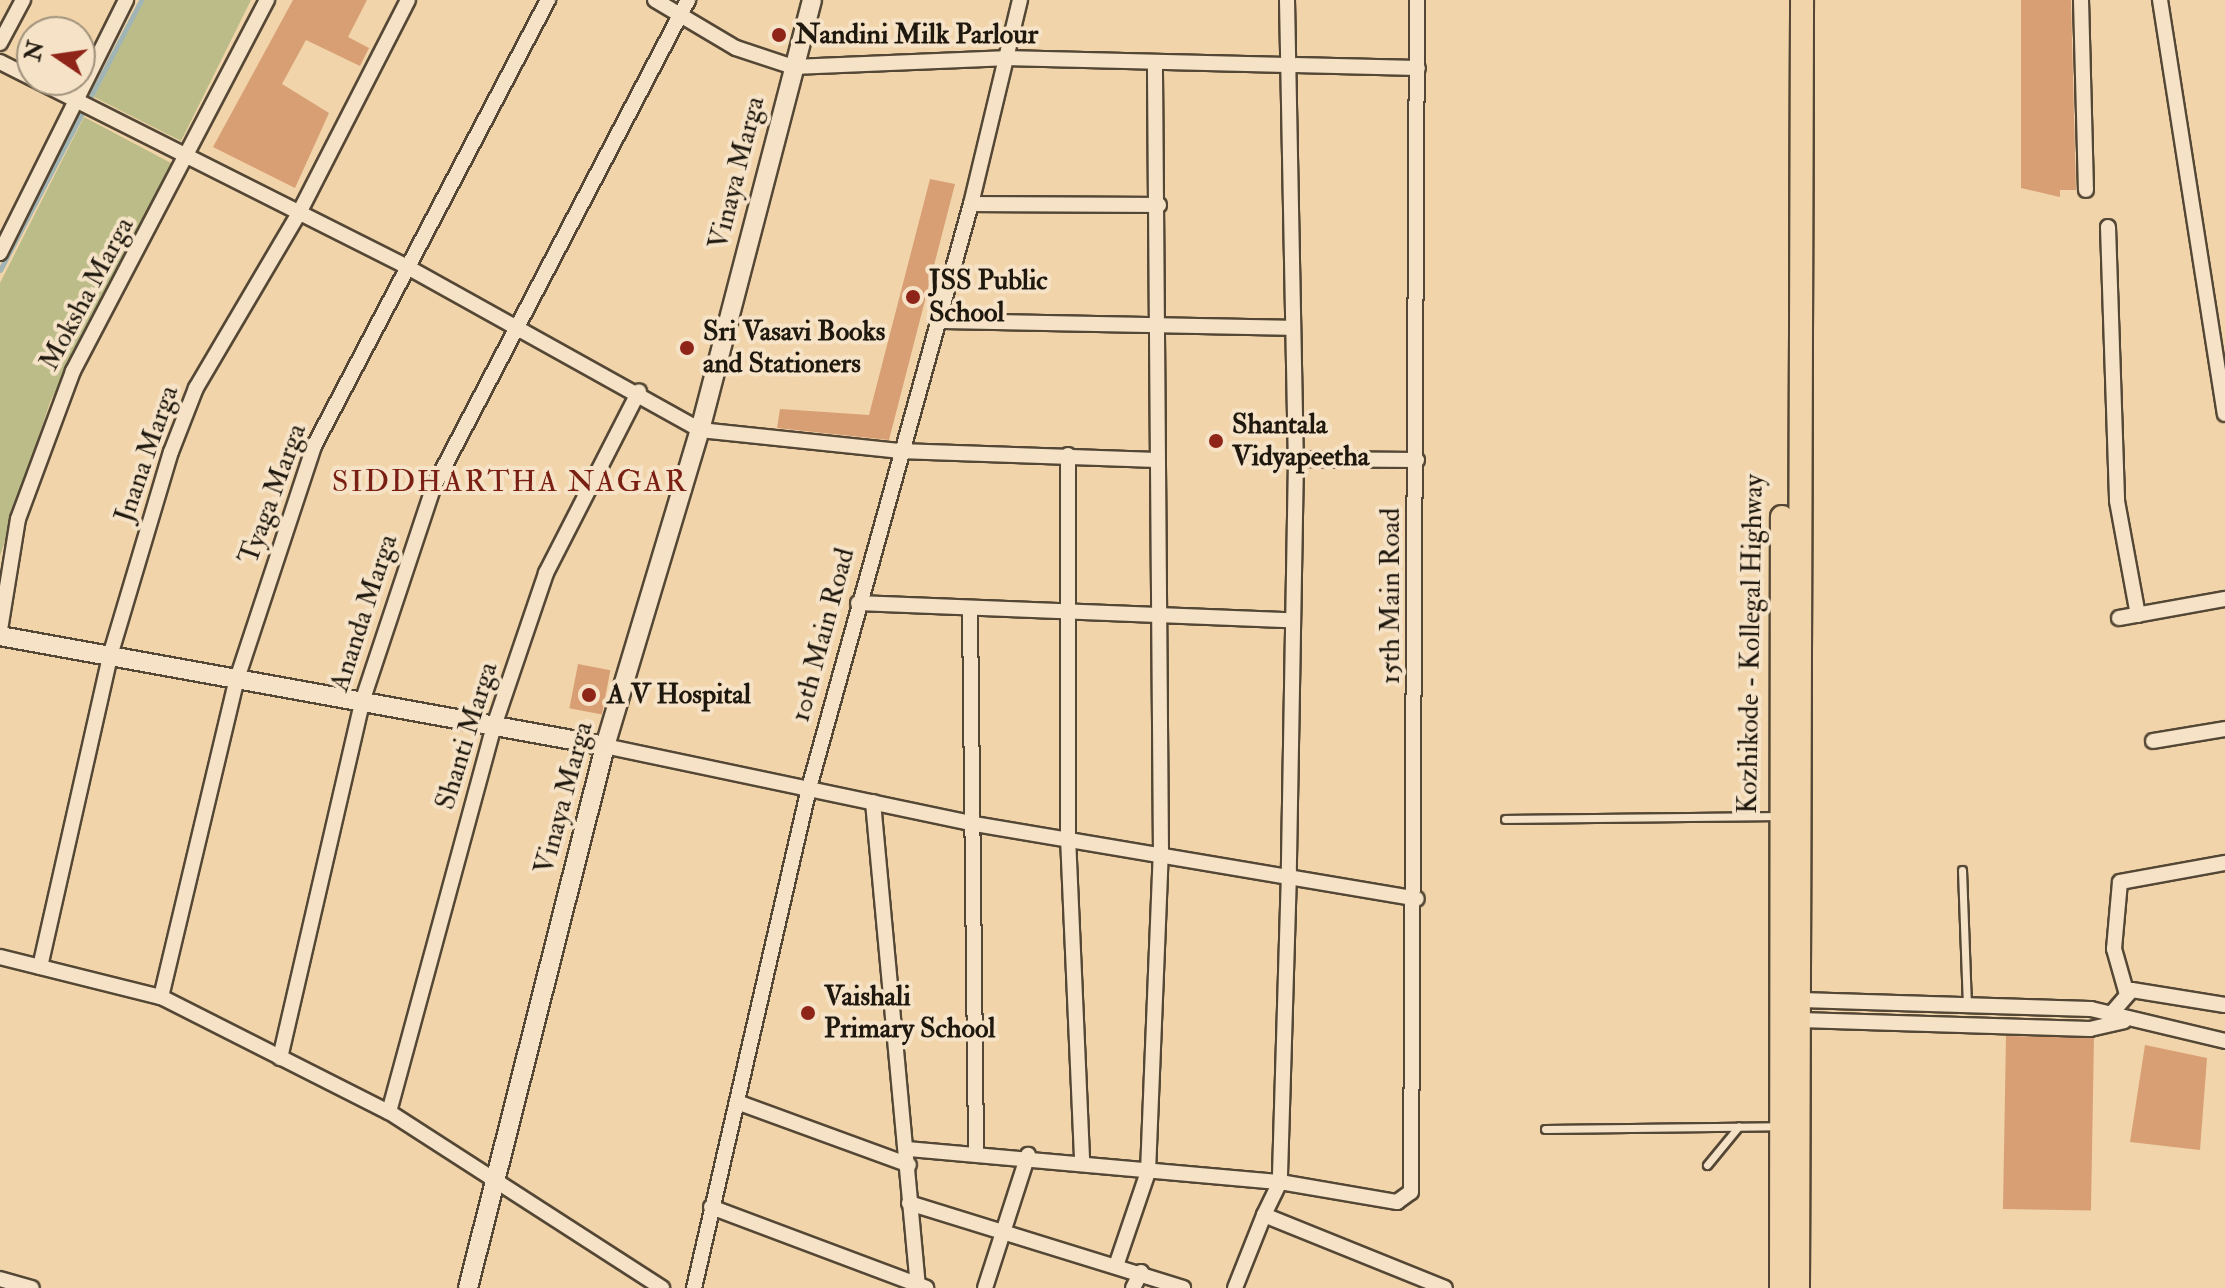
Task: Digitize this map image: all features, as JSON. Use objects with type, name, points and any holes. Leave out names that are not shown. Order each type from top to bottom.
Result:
[{"type":"main road","name":"Kozhikode - Kollegal Highway","points":[[1781,1288],[1780,816],[1788,0]]},
{"type":"main road","points":[[1798,1288],[1802,0]]},
{"type":"street","points":[[0,43],[23,0]]},
{"type":"street","points":[[0,253],[81,107],[126,0]]},
{"type":"street","name":"Moksha Marga","points":[[0,630],[18,519],[73,371],[190,157],[267,0]]},
{"type":"street","name":"Jnana Marga","points":[[40,967],[110,656],[196,388],[299,213],[408,0]]},
{"type":"street","name":"Tyaga Marga","points":[[161,997],[237,679],[314,446],[411,269],[548,0]]},
{"type":"street","points":[[655,0],[736,48],[793,67],[1004,58],[1155,65],[1418,68]]},
{"type":"street","name":"Ananda Marga","points":[[280,1058],[362,702],[433,488],[521,331],[688,0]]},
{"type":"street","name":"Vinaya Marga","points":[[468,1288],[605,746],[700,430],[812,0]]},
{"type":"street","name":"10th Main Road","points":[[694,1288],[809,788],[899,451],[971,204],[1020,0]]},
{"type":"street","points":[[1235,1288],[1280,1182],[1289,872],[1289,620],[1296,459],[1287,0]]},
{"type":"street","name":"15th Main Road","points":[[1280,1182],[1397,1202],[1411,1192],[1417,899],[1417,0]]},
{"type":"street","points":[[2081,0],[2086,190]]},
{"type":"street","points":[[2160,0],[2225,414]]},
{"type":"street","points":[[0,62],[81,107],[190,157],[411,269],[521,331],[639,391],[700,430],[899,451],[1157,460]]},
{"type":"street","points":[[1117,1263],[1148,1172],[1161,854],[1157,620],[1160,330],[1155,65]]},
{"type":"street","points":[[971,204],[1159,205]]},
{"type":"street","points":[[2108,227],[2117,501],[2138,615]]},
{"type":"street","points":[[938,321],[1160,330],[1293,328]]},
{"type":"street","name":"Shanti Marga","points":[[389,1112],[494,726],[558,541],[639,391]]},
{"type":"street","points":[[1068,455],[1068,837],[1082,1164]]},
{"type":"street","points":[[1296,459],[1417,460]]},
{"type":"street","points":[[2119,618],[2225,599]]},
{"type":"street","points":[[858,603],[1157,620],[1289,620]]},
{"type":"street","points":[[970,611],[969,823],[976,1152]]},
{"type":"street","points":[[0,636],[605,746],[969,823],[1289,872],[1417,899]]},
{"type":"street","points":[[2153,741],[2225,729]]},
{"type":"street","points":[[711,1207],[921,1287],[909,1203],[908,1149],[873,802]]},
{"type":"street","points":[[1800,1010],[2090,1029],[2117,1018],[2126,991],[2114,949],[2120,882],[2225,863]]},
{"type":"street","points":[[2,958],[161,997],[389,1112],[497,1178],[662,1288]]},
{"type":"street","points":[[2126,991],[2225,1005]]},
{"type":"street","points":[[1800,1010],[1967,1005],[2117,1018],[2225,1041]]},
{"type":"street","points":[[737,1102],[909,1165]]},
{"type":"street","points":[[908,1149],[1028,1155],[1148,1172],[1280,1182]]},
{"type":"street","points":[[985,1288],[1028,1155]]},
{"type":"street","points":[[909,1203],[1117,1263],[1183,1288]]},
{"type":"street","points":[[1264,1215],[1409,1282],[1445,1288]]},
{"type":"street","points":[[1133,1288],[1141,1272]]},
{"type":"street","points":[[0,1279],[32,1288]]},
{"type":"lane","points":[[1505,819],[1780,816]]},
{"type":"lane","points":[[1962,870],[1967,1005]]},
{"type":"lane","points":[[1707,1165],[1739,1126]]},
{"type":"lane","points":[[1545,1129],[1780,1126]]},
{"type":"green space","points":[[143,0],[251,0],[181,141],[94,97]]},
{"type":"green space","points":[[84,117],[171,163],[50,402],[0,556],[0,283]]},
{"type":"building","points":[[293,0],[367,0],[348,37],[369,48],[360,66],[306,40],[282,84],[329,113],[295,188],[213,147]]},
{"type":"building","points":[[2021,0],[2071,0],[2076,190],[2060,190],[2060,197],[2021,188]]},
{"type":"building","name":"JSS Public School","points":[[930,179],[955,184],[889,440],[777,428],[780,409],[869,415]]},
{"type":"building","points":[[578,664],[610,670],[602,714],[569,708]]},
{"type":"building","points":[[2006,1036],[2094,1038],[2091,1211],[2003,1209]]},
{"type":"building","points":[[2145,1045],[2207,1058],[2200,1150],[2130,1142]]},
{"type":"waterway","points":[[0,270],[141,0]]},
{"type":"place","name":"Nandini Milk Parlour","points":[[779,35]]},
{"type":"place","name":"JSS Public School","points":[[913,297]]},
{"type":"place","name":"Sri Vasavi Books and Stationers","points":[[687,348]]},
{"type":"place","name":"Shantala Vidyapeetha","points":[[1216,441]]},
{"type":"place","name":"A V Hospital","points":[[589,695]]},
{"type":"place","name":"Vaishali Primary School","points":[[808,1013]]},
{"type":"district","name":"SIDDHARTHA NAGAR","points":[[510,482]]}]
